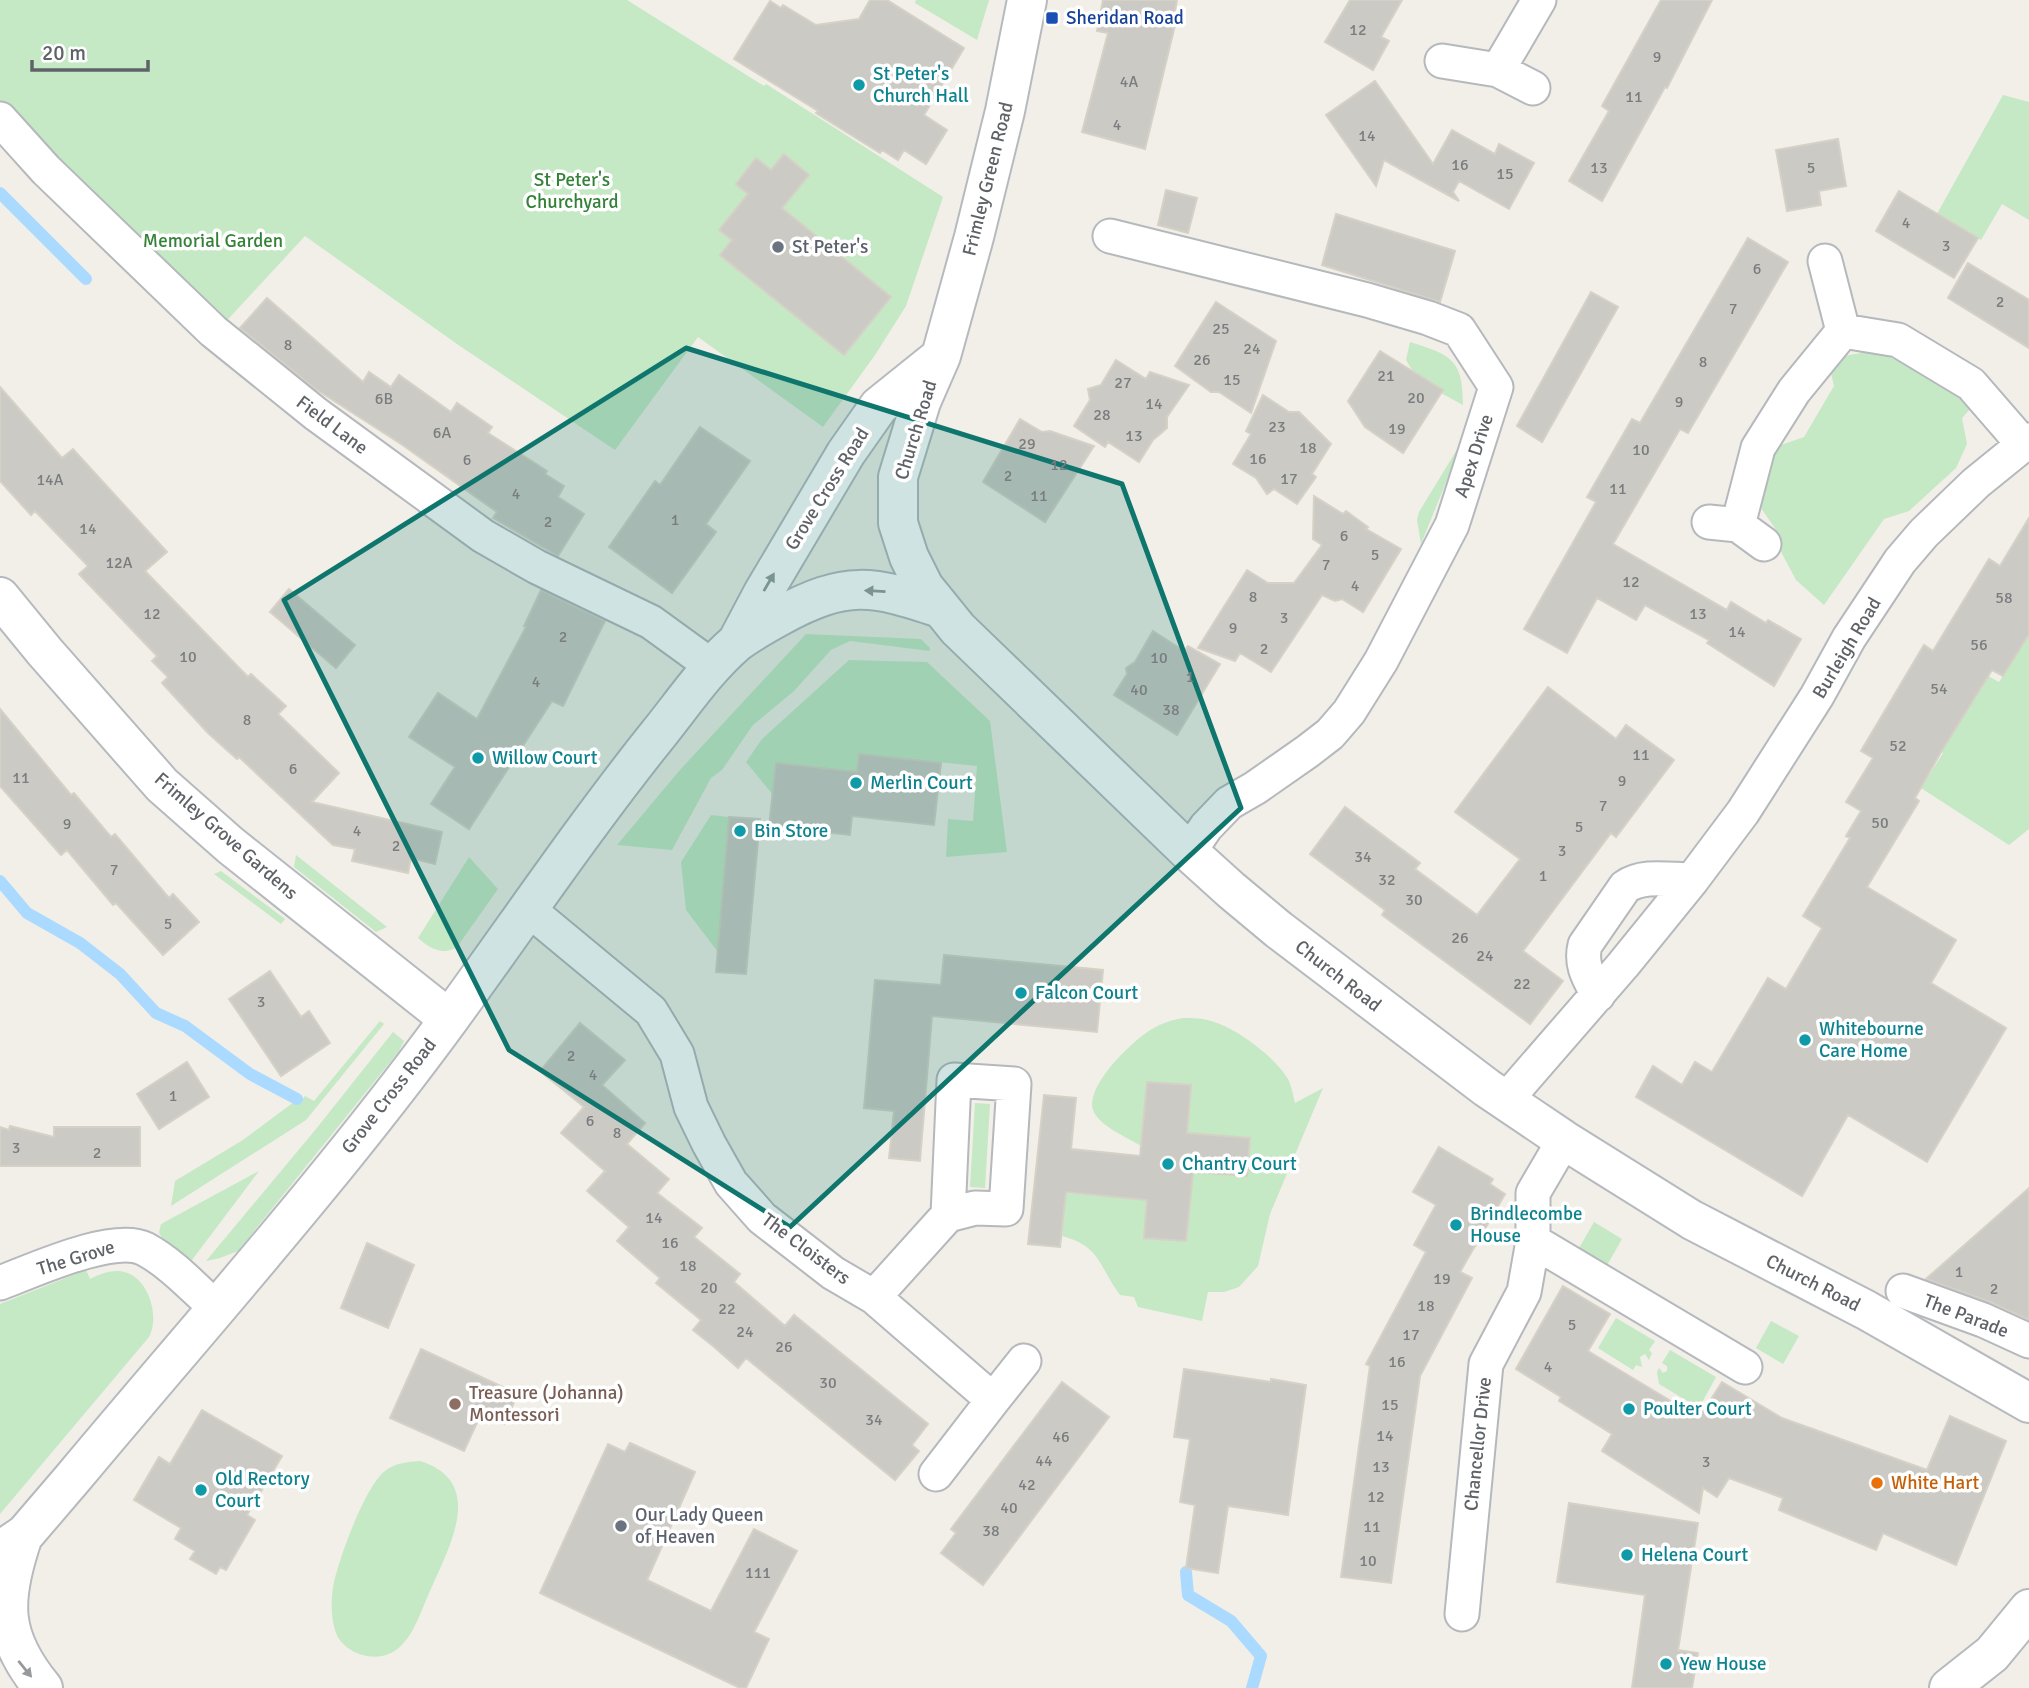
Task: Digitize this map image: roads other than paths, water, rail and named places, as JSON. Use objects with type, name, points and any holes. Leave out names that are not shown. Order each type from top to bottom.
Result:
[{"type":"main road","name":"Frimley Green Road","points":[[941,356],[992,169],[1027,0]]},
{"type":"main road","name":"Church Road","points":[[941,356],[921,402],[900,466],[897,511],[902,538],[915,571],[940,608],[968,639],[1189,852],[1279,930],[1505,1101],[1564,1140],[1692,1220],[1866,1310],[2029,1402]]},
{"type":"main road","name":"Grove Cross Road","points":[[43,1688],[15,1656],[7,1638],[3,1612],[11,1544],[216,1308],[376,1116],[620,781],[725,654],[859,435],[879,407],[941,356]]},
{"type":"main road","name":"Grove Cross Road","points":[[725,654],[791,611],[831,593],[845,590],[890,592],[940,608]]},
{"type":"main road","name":"Frimley Grove Gardens","points":[[0,597],[162,785],[230,845],[449,1019]]},
{"type":"main road","points":[[1949,1688],[1992,1654],[2029,1609]]},
{"type":"main road","points":[[1992,1654],[2029,1637]]},
{"type":"street","points":[[1498,70],[1539,0]]},
{"type":"street","points":[[1441,61],[1498,70],[1533,88]]},
{"type":"street","name":"Field Lane","points":[[0,119],[46,170],[213,331],[316,414],[483,536],[558,578],[725,654]]},
{"type":"street","name":"Apex Drive","points":[[1110,236],[1367,300],[1459,330],[1496,387],[1452,525],[1381,661],[1349,712],[1330,733],[1308,751],[1229,803],[1206,827],[1189,852]]},
{"type":"street","points":[[1825,261],[1843,331]]},
{"type":"street","points":[[1843,331],[1898,340],[1971,384],[2026,442]]},
{"type":"street","points":[[1737,530],[1758,448],[1794,391],[1843,331]]},
{"type":"street","name":"Burleigh Road","points":[[1505,1101],[1598,995],[1692,880],[1764,780],[1817,696],[1849,638],[1900,561],[1924,533],[1976,483],[2026,442]]},
{"type":"street","points":[[1598,995],[1583,966],[1582,955],[1585,945],[1625,887],[1642,879],[1692,880]]},
{"type":"street","name":"The Cloisters","points":[[528,909],[651,1011],[677,1054],[691,1107],[709,1144],[731,1183],[762,1218],[834,1273],[874,1297],[993,1400]]},
{"type":"street","name":"Chancellor Drive","points":[[1462,1614],[1486,1364],[1524,1292],[1532,1241],[1533,1193],[1564,1140]]},
{"type":"street","points":[[874,1297],[948,1215]]},
{"type":"street","points":[[1532,1241],[1745,1367]]},
{"type":"street","name":"The Grove","points":[[0,1283],[83,1253],[123,1244],[142,1248],[159,1259],[216,1308]]},
{"type":"street","name":"The Parade","points":[[1903,1291],[1983,1320],[2029,1341]]},
{"type":"street","points":[[936,1474],[1024,1361]]},
{"type":"waterway","points":[[0,193],[86,279]]},
{"type":"waterway","points":[[0,881],[27,913],[80,943],[120,974],[156,1013],[185,1026],[250,1074],[297,1099]]},
{"type":"waterway","points":[[1186,1572],[1188,1595],[1231,1621],[1261,1656],[1252,1688]]},
{"type":"place","name":"Sheridan Road","points":[[1052,18]]},
{"type":"place","name":"St Peter's Church Hall","points":[[859,85]]},
{"type":"place","name":"St Peter's","points":[[778,247]]},
{"type":"place","name":"Willow Court","points":[[478,758]]},
{"type":"place","name":"Merlin Court","points":[[856,783]]},
{"type":"place","name":"Bin Store","points":[[740,831]]},
{"type":"place","name":"Falcon Court","points":[[1021,993]]},
{"type":"place","name":"Whitebourne Care Home","points":[[1805,1040]]},
{"type":"place","name":"Chantry Court","points":[[1168,1164]]},
{"type":"place","name":"Brindlecombe House","points":[[1456,1225]]},
{"type":"place","name":"Treasure (Johanna) Montessori","points":[[455,1404]]},
{"type":"place","name":"Poulter Court","points":[[1629,1409]]},
{"type":"place","name":"White Hart","points":[[1877,1483]]},
{"type":"place","name":"Old Rectory Court","points":[[201,1490]]},
{"type":"place","name":"Our Lady Queen of Heaven","points":[[621,1526]]},
{"type":"place","name":"Helena Court","points":[[1627,1555]]},
{"type":"place","name":"Yew House","points":[[1666,1664]]},
{"type":"park label","name":"St Peter's Churchyard","points":[[572,191]]},
{"type":"park label","name":"Memorial Garden","points":[[213,241]]}]
